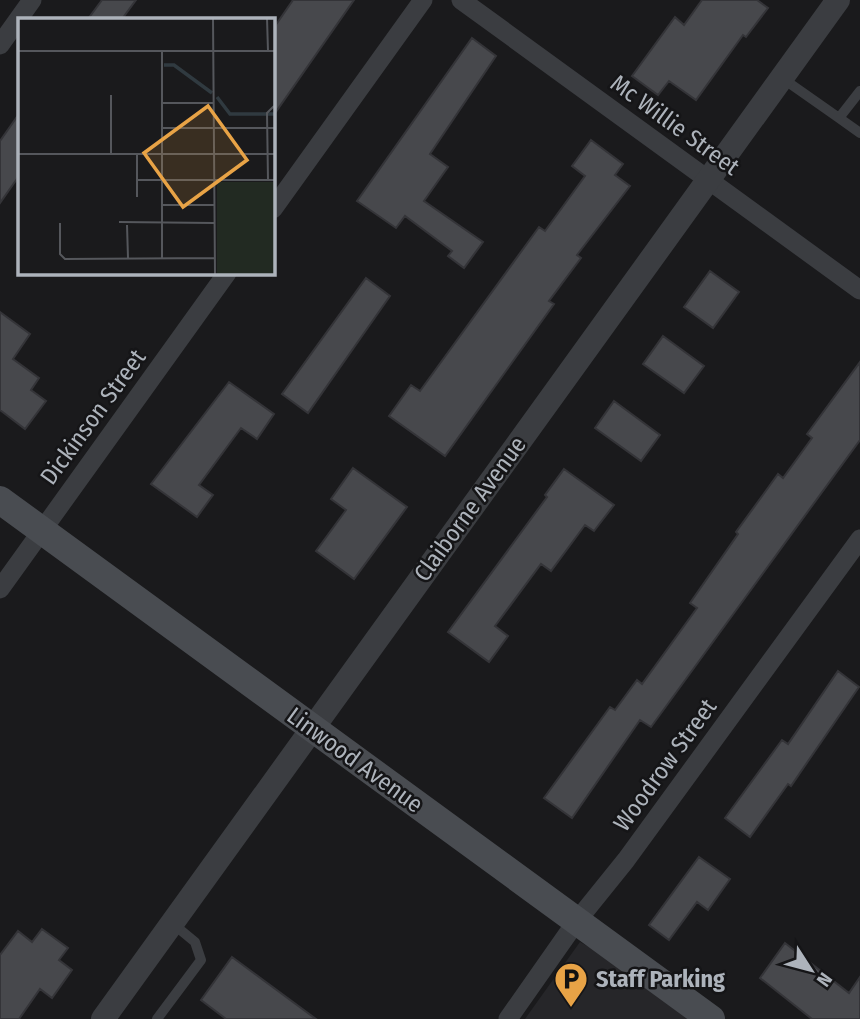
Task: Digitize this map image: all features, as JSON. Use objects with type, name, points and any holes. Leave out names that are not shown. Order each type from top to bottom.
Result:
[{"type":"main road","name":"Linwood Avenue","points":[[0,500],[711,1019]]},
{"type":"street","points":[[19,18],[32,0]]},
{"type":"street","points":[[275,206],[424,0]]},
{"type":"street","name":"Mc Willie Street","points":[[461,0],[860,290]]},
{"type":"street","name":"Claiborne Avenue","points":[[103,1019],[838,0]]},
{"type":"street","points":[[0,45],[18,20]]},
{"type":"street","name":"Dickinson Street","points":[[0,589],[226,275]]},
{"type":"street","name":"Woodrow Street","points":[[508,1019],[576,922],[642,839],[860,539]]},
{"type":"lane","points":[[782,78],[860,133]]},
{"type":"lane","points":[[839,118],[860,91]]},
{"type":"lane","points":[[158,1019],[201,960],[195,942],[172,922]]},
{"type":"shaded area","points":[[580,942],[720,1019],[525,1019]]},
{"type":"building","points":[[102,0],[136,0],[123,18],[89,18]]},
{"type":"building","points":[[293,0],[354,0],[275,113],[275,26]]},
{"type":"building","points":[[702,0],[757,0],[768,8],[746,37],[743,35],[696,100],[669,81],[658,95],[632,76],[675,17],[684,25]]},
{"type":"building","points":[[472,38],[496,56],[430,154],[448,167],[424,201],[483,242],[464,268],[448,256],[452,251],[405,216],[396,228],[357,201]]},
{"type":"building","points":[[18,115],[18,177],[0,203],[0,141]]},
{"type":"building","points":[[591,140],[623,164],[615,175],[630,186],[577,255],[581,258],[549,301],[554,304],[445,456],[389,416],[411,385],[420,391],[539,227],[545,231],[585,176],[572,166]]},
{"type":"building","points":[[710,271],[739,292],[713,328],[684,307]]},
{"type":"building","points":[[366,278],[390,296],[308,413],[282,394]]},
{"type":"building","points":[[0,312],[30,334],[13,359],[39,378],[31,390],[46,401],[25,429],[0,410]]},
{"type":"building","points":[[663,336],[704,366],[684,393],[643,364]]},
{"type":"building","points":[[860,362],[860,440],[651,727],[640,720],[572,818],[544,798],[610,707],[615,710],[637,680],[642,684],[697,608],[690,603],[738,534],[736,532],[778,474],[783,478],[812,438],[807,434]]},
{"type":"building","points":[[229,382],[274,414],[257,439],[241,428],[199,485],[213,495],[197,517],[151,484]]},
{"type":"building","points":[[614,401],[660,435],[641,461],[595,428]]},
{"type":"building","points":[[353,468],[407,507],[354,579],[316,551],[346,510],[331,499]]},
{"type":"building","points":[[564,469],[614,505],[594,531],[585,525],[551,571],[541,564],[495,626],[508,636],[489,662],[448,632],[547,497],[545,495]]},
{"type":"building","points":[[838,671],[859,687],[791,786],[788,784],[750,837],[725,818],[782,740],[788,744]]},
{"type":"building","points":[[699,857],[730,879],[708,910],[697,902],[669,940],[649,925]]},
{"type":"building","points":[[42,929],[68,948],[59,960],[72,970],[52,998],[40,989],[19,1019],[0,1019],[0,955],[18,931],[32,942]]},
{"type":"building","points":[[785,943],[849,993],[860,977],[860,1019],[812,1019],[760,978]]},
{"type":"building","points":[[232,957],[316,1019],[226,1019],[201,1000]]},
{"type":"place","name":"Staff Parking","points":[[571,1009]]}]
